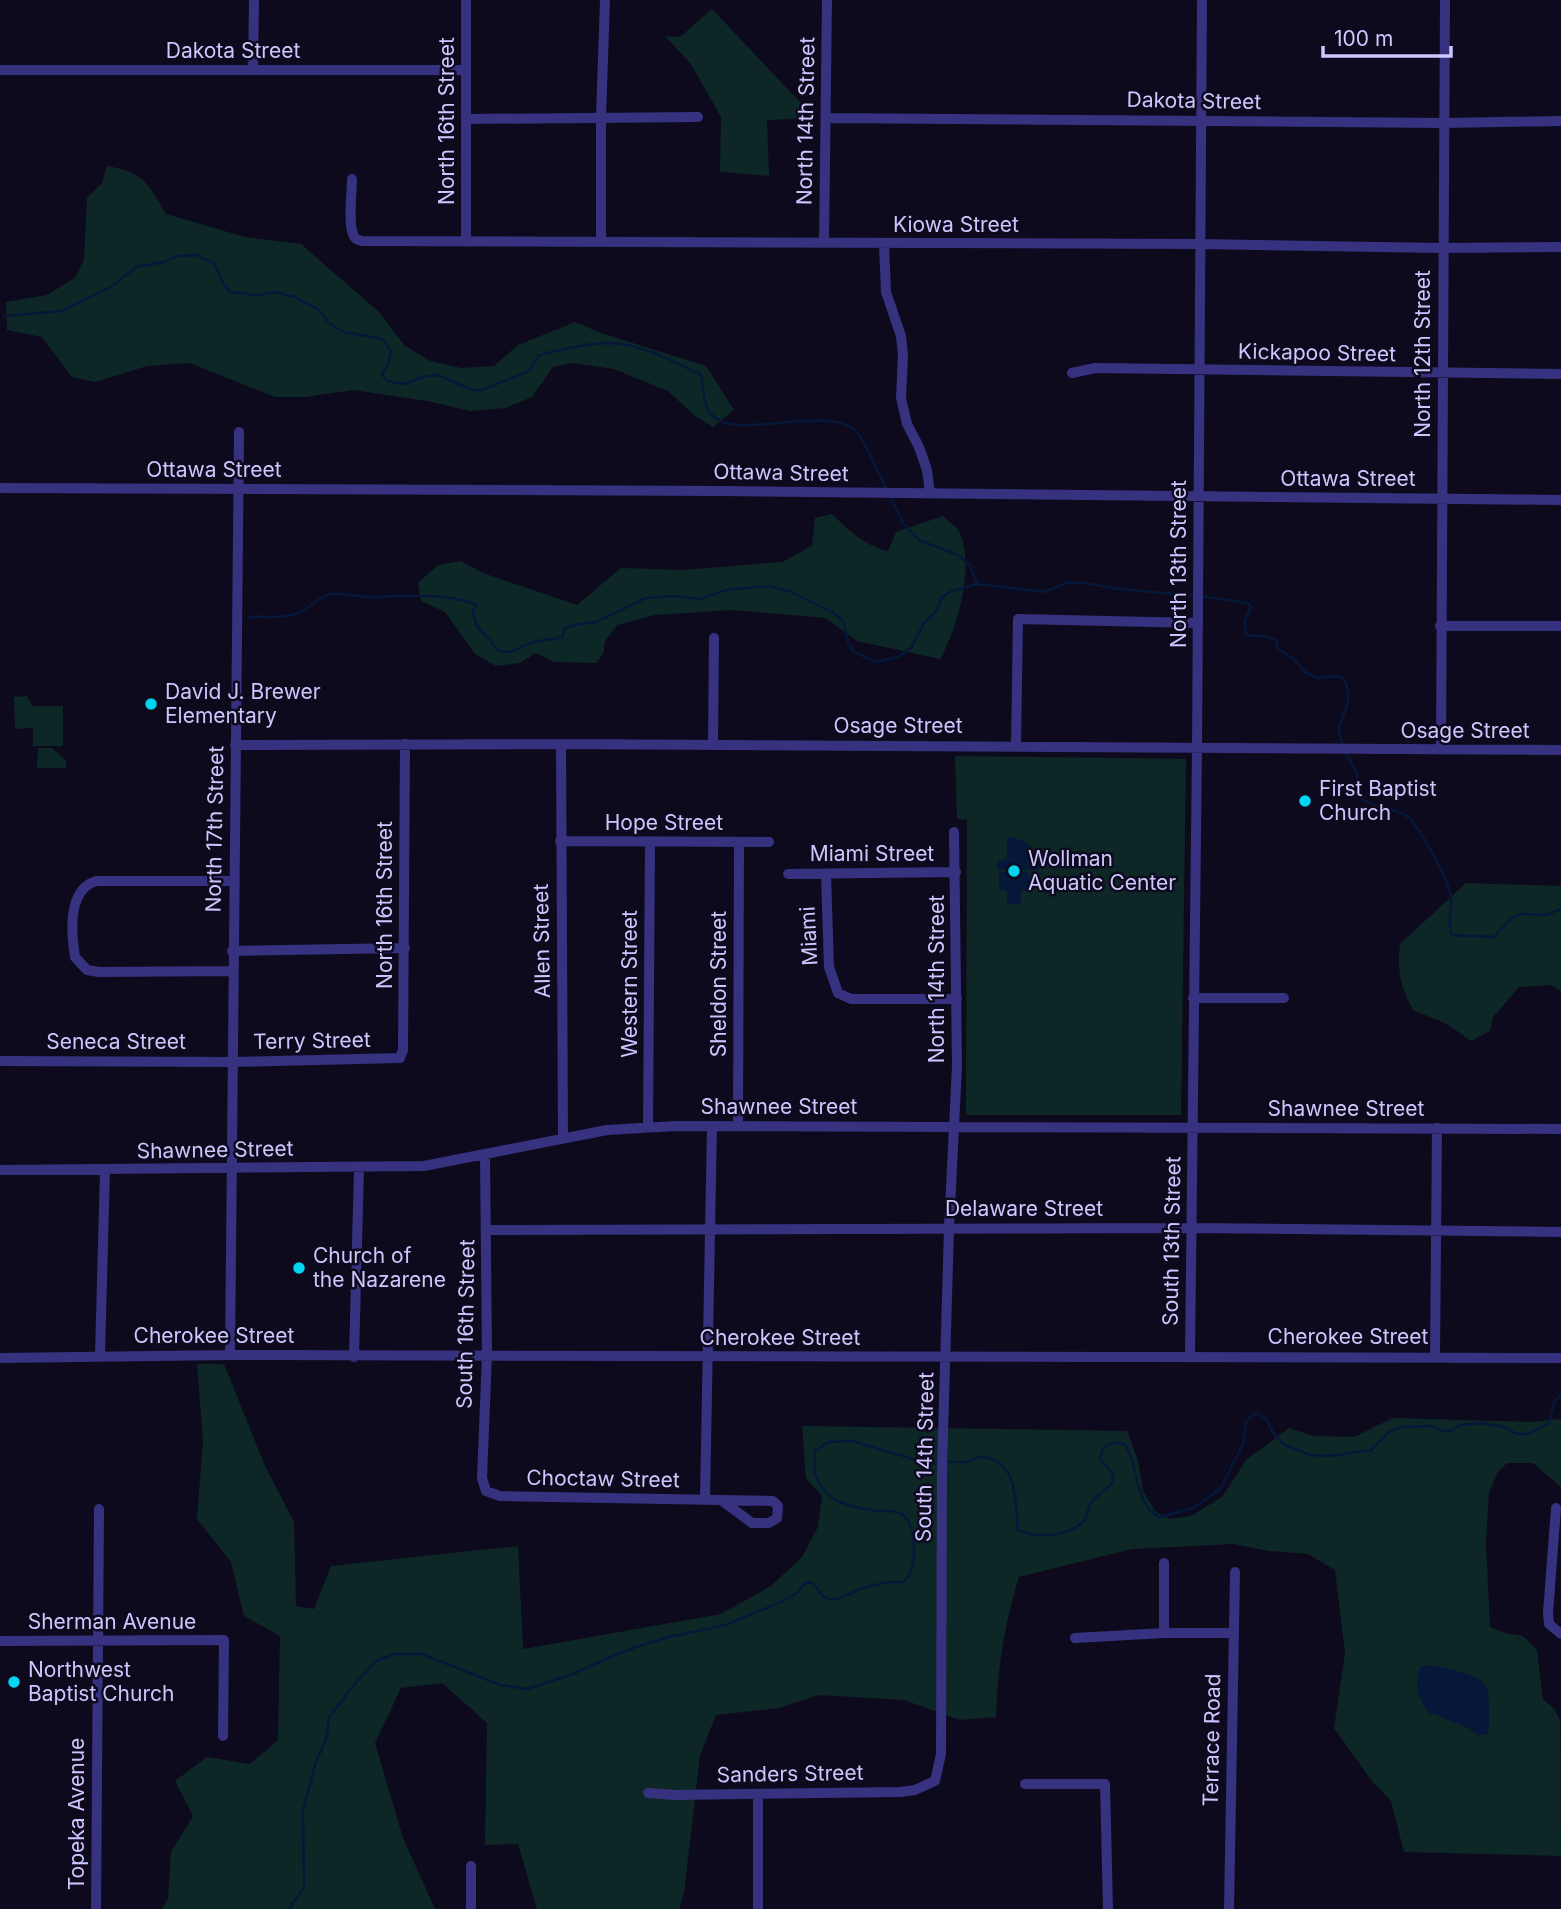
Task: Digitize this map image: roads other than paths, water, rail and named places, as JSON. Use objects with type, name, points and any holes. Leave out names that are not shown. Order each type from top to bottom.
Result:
[{"type":"street","points":[[253,70],[254,0]]},
{"type":"street","name":"North 16th Street","points":[[466,0],[466,242]]},
{"type":"street","points":[[601,242],[605,0]]},
{"type":"street","name":"North 14th Street","points":[[824,243],[827,0]]},
{"type":"street","name":"North 13th Street","points":[[1194,1128],[1202,0]]},
{"type":"street","name":"North 12th Street","points":[[1440,750],[1445,0]]},
{"type":"street","name":"Dakota Street","points":[[0,70],[466,70]]},
{"type":"street","points":[[466,119],[698,117]]},
{"type":"street","name":"Dakota Street","points":[[826,118],[1444,123],[1561,121]]},
{"type":"street","name":"Kiowa Street","points":[[352,178],[353,234],[356,239],[362,241],[1200,243],[1442,248],[1561,247]]},
{"type":"street","points":[[884,244],[886,292],[901,336],[901,398],[907,424],[927,470],[930,494]]},
{"type":"street","name":"Kickapoo Street","points":[[1072,373],[1095,368],[1561,374]]},
{"type":"street","name":"North 17th Street","points":[[230,1355],[239,432]]},
{"type":"street","name":"Ottawa Street","points":[[0,488],[1561,500]]},
{"type":"street","points":[[1016,746],[1018,619],[1197,623]]},
{"type":"street","points":[[1440,626],[1561,626]]},
{"type":"street","points":[[713,744],[714,638]]},
{"type":"street","name":"North 16th Street","points":[[392,1059],[400,1058],[403,1050],[405,744]]},
{"type":"street","name":"Allen Street","points":[[561,744],[563,1138]]},
{"type":"street","name":"Osage Street","points":[[235,745],[713,744],[1561,750]]},
{"type":"street","name":"North 14th Street","points":[[953,1126],[957,1066],[954,832]]},
{"type":"street","name":"Hope Street","points":[[560,841],[769,842]]},
{"type":"street","name":"Western Street","points":[[648,1127],[650,842]]},
{"type":"street","name":"Sheldon Street","points":[[738,1126],[739,842]]},
{"type":"street","name":"Miami Street","points":[[788,874],[956,872]]},
{"type":"street","name":"Miami","points":[[826,874],[829,967],[838,993],[851,999],[957,999]]},
{"type":"street","points":[[232,971],[88,970],[75,957],[74,914],[77,895],[82,888],[96,881],[233,881]]},
{"type":"street","points":[[232,951],[405,948]]},
{"type":"street","points":[[1193,998],[1284,998]]},
{"type":"street","name":"Terry Street","points":[[232,1062],[392,1059]]},
{"type":"street","name":"Seneca Street","points":[[0,1061],[232,1062]]},
{"type":"street","points":[[705,1500],[712,1126]]},
{"type":"street","name":"South 14th Street","points":[[931,1785],[935,1781],[941,1754],[942,1470],[953,1126]]},
{"type":"street","name":"Shawnee Street","points":[[0,1170],[424,1166],[607,1130],[648,1127],[1561,1129]]},
{"type":"street","name":"South 13th Street","points":[[1190,1356],[1194,1128]]},
{"type":"street","points":[[1435,1357],[1437,1128]]},
{"type":"street","name":"South 16th Street","points":[[485,1156],[486,1355],[482,1478],[486,1492]]},
{"type":"street","points":[[354,1357],[359,1168]]},
{"type":"street","points":[[100,1355],[105,1170]]},
{"type":"street","name":"Delaware Street","points":[[487,1230],[1192,1228],[1561,1232]]},
{"type":"street","name":"Cherokee Street","points":[[0,1358],[100,1355],[1561,1358]]},
{"type":"street","name":"Choctaw Street","points":[[486,1492],[500,1496],[767,1500],[778,1506],[778,1513],[769,1523],[752,1523],[721,1500]]},
{"type":"street","name":"Topeka Avenue","points":[[96,1909],[99,1508]]},
{"type":"street","points":[[1556,1508],[1548,1613],[1549,1624],[1561,1634]]},
{"type":"street","points":[[1164,1563],[1164,1633]]},
{"type":"street","name":"Terrace Road","points":[[1229,1909],[1235,1572]]},
{"type":"street","points":[[1075,1638],[1164,1633],[1233,1633]]},
{"type":"street","name":"Sherman Avenue","points":[[0,1641],[223,1640],[223,1736]]},
{"type":"street","points":[[1025,1784],[1105,1784],[1108,1909]]},
{"type":"street","name":"Sanders Street","points":[[648,1793],[901,1792],[931,1785]]},
{"type":"street","points":[[758,1794],[758,1909]]},
{"type":"street","points":[[471,1866],[471,1909]]},
{"type":"water","name":"Wollman Aquatic Center","points":[[1007,837],[1022,840],[1030,847],[1033,850],[1028,856],[1035,852],[1040,870],[1021,870],[1029,873],[1029,891],[1021,891],[1021,904],[1007,904],[1007,891],[999,890],[999,872],[1007,870],[997,869],[997,860],[1007,860]]},
{"type":"water","points":[[1421,1666],[1466,1674],[1485,1684],[1489,1701],[1488,1734],[1479,1736],[1469,1728],[1430,1714],[1422,1703],[1417,1685]]},
{"type":"waterway","points":[[4,316],[62,311],[111,287],[136,267],[164,262],[177,256],[197,255],[214,263],[230,292],[257,295],[274,292],[295,297],[319,310],[330,324],[344,332],[382,339],[391,351],[382,374],[387,381],[406,384],[422,377],[438,375],[472,390],[482,390],[529,371],[539,355],[600,343],[633,346],[701,375],[707,407],[716,419],[731,424],[751,425],[818,420],[838,422],[854,429],[867,448],[887,491]]},
{"type":"waterway","points":[[890,497],[903,523],[919,540],[958,555],[970,565],[977,584],[1044,592],[1066,583],[1085,583],[1195,596]]},
{"type":"waterway","points":[[249,617],[292,615],[331,594],[450,598],[477,605],[473,611],[477,625],[497,650],[507,652],[534,642],[562,637],[565,628],[594,623],[646,598],[673,596],[701,599],[726,590],[769,586],[789,591],[834,613],[843,621],[848,643],[854,652],[876,662],[898,657],[911,648],[924,623],[936,612],[942,597],[951,591],[977,584]]},
{"type":"waterway","points":[[1201,596],[1248,603],[1251,607],[1245,620],[1246,635],[1277,641],[1277,648],[1295,660],[1305,672],[1318,678],[1336,676],[1344,679],[1348,699],[1339,727],[1343,745]]},
{"type":"waterway","points":[[1345,751],[1357,774],[1363,800],[1408,817],[1425,841],[1450,893],[1452,935],[1494,937],[1512,918],[1522,914],[1547,915],[1561,909]]},
{"type":"waterway","points":[[946,1462],[966,1462],[981,1457],[995,1460],[1004,1467],[1013,1485],[1018,1530],[1051,1535],[1068,1531],[1082,1523],[1093,1500],[1112,1484],[1113,1473],[1100,1459],[1105,1447],[1111,1443],[1125,1444],[1145,1503],[1159,1517],[1194,1508],[1221,1488],[1243,1444],[1246,1422],[1253,1414],[1259,1414],[1266,1419],[1274,1434],[1285,1445],[1310,1455],[1329,1456],[1371,1450],[1390,1431],[1401,1427],[1433,1426],[1442,1431],[1451,1431],[1460,1425],[1482,1423],[1504,1427],[1517,1434],[1528,1434],[1549,1423],[1554,1403],[1561,1394]]},
{"type":"waterway","points":[[289,1909],[304,1887],[303,1810],[316,1762],[327,1737],[329,1717],[376,1661],[394,1654],[422,1654],[500,1685],[527,1689],[573,1674],[639,1646],[726,1625],[783,1601],[797,1593],[805,1583],[811,1582],[825,1598],[835,1599],[860,1589],[888,1582],[902,1582],[911,1570],[914,1549],[907,1519],[897,1512],[851,1506],[833,1498],[819,1483],[815,1473],[815,1451],[828,1442],[852,1441],[930,1464],[940,1463]]},
{"type":"place","name":"David J. Brewer Elementary","points":[[151,704]]},
{"type":"place","name":"First Baptist Church","points":[[1305,801]]},
{"type":"place","name":"Wollman Aquatic Center","points":[[1014,871]]},
{"type":"place","name":"Church of the Nazarene","points":[[299,1268]]},
{"type":"place","name":"Northwest Baptist Church","points":[[14,1682]]}]
